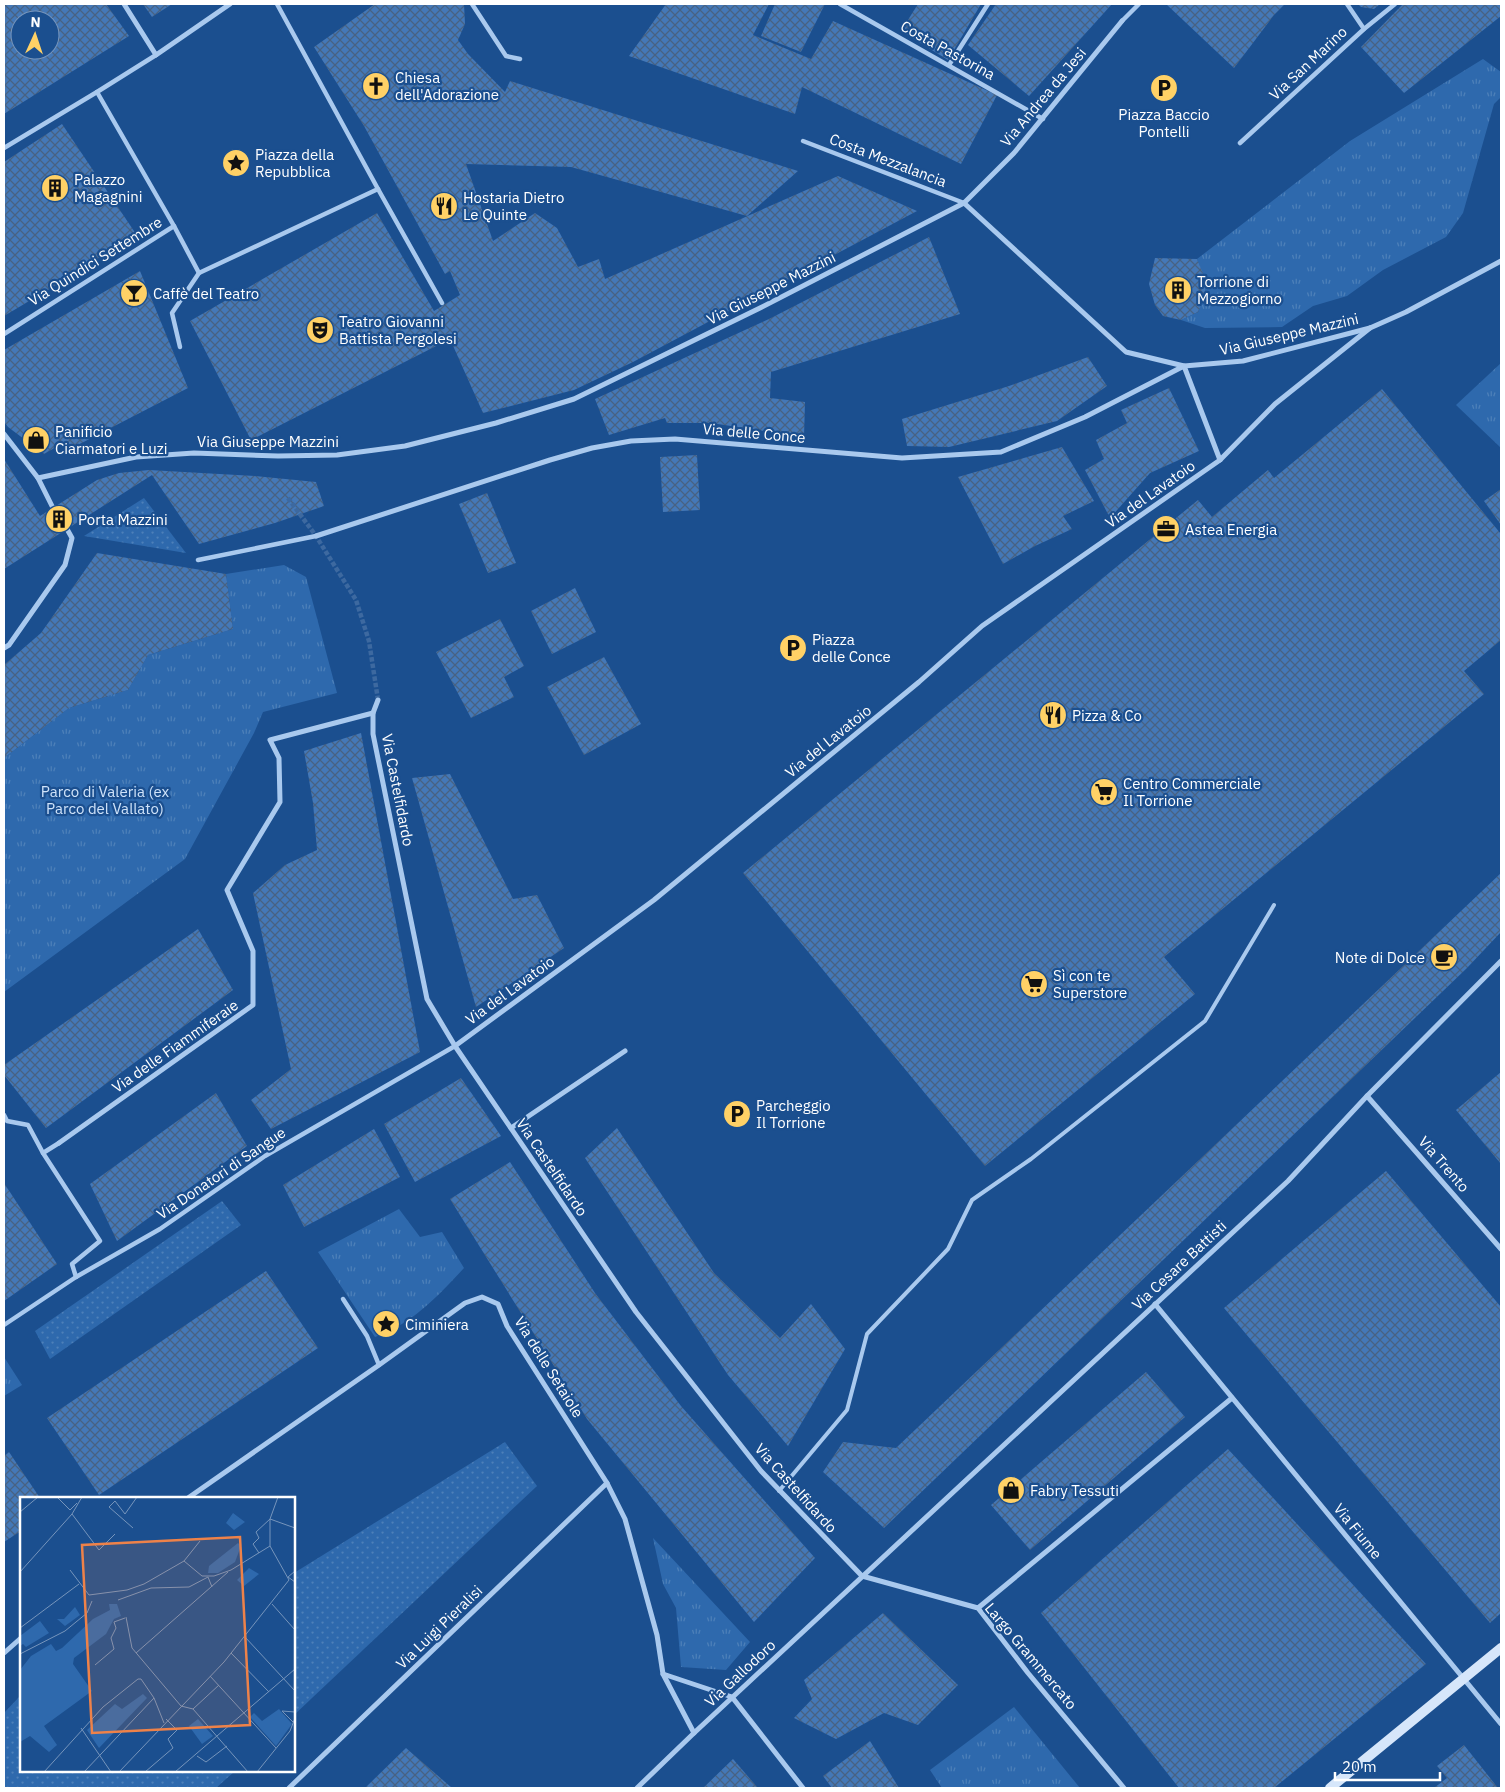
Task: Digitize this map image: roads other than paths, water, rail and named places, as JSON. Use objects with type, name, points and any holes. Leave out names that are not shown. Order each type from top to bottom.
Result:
[{"type":"main road","points":[[1330,1788],[1501,1648]]},
{"type":"street","points":[[124,4],[156,55]]},
{"type":"street","points":[[4,148],[156,55],[230,4]]},
{"type":"street","points":[[277,4],[442,304]]},
{"type":"street","points":[[472,4],[506,56],[520,59]]},
{"type":"street","name":"Costa Pastorina","points":[[840,4],[1043,119]]},
{"type":"street","points":[[949,65],[988,4]]},
{"type":"street","name":"Via Andrea da Jesi","points":[[964,203],[1014,153],[1122,21],[1139,4]]},
{"type":"street","points":[[1347,4],[1364,29]]},
{"type":"street","name":"Via San Marino","points":[[1240,143],[1364,29],[1395,4]]},
{"type":"street","points":[[97,92],[199,273]]},
{"type":"street","name":"Costa Mezzalancia","points":[[803,141],[964,203]]},
{"type":"street","points":[[180,347],[172,313],[199,273],[378,189]]},
{"type":"street","name":"Via Giuseppe Mazzini","points":[[38,478],[136,457],[194,452],[278,456],[337,455],[405,446],[496,423],[574,399],[760,308],[964,203],[1126,352],[1184,366],[1243,361],[1370,328],[1406,312],[1501,260]]},
{"type":"street","name":"Via Quindici Settembre","points":[[4,334],[174,226]]},
{"type":"street","name":"Via del Lavatoio","points":[[455,1046],[654,900],[919,682],[982,626],[1220,460],[1275,404],[1370,328]]},
{"type":"street","points":[[1184,366],[1220,460]]},
{"type":"street","name":"Via delle Conce","points":[[316,536],[550,460],[592,448],[631,441],[675,439],[902,458],[1001,452],[1084,417],[1184,366]]},
{"type":"street","points":[[4,434],[38,478],[53,508]]},
{"type":"street","points":[[4,648],[9,644],[65,565],[72,538],[67,529]]},
{"type":"street","points":[[198,560],[316,536]]},
{"type":"street","name":"Via Castelfidardo","points":[[378,700],[373,713],[373,734],[428,999],[455,1046],[636,1312],[761,1471],[862,1576]]},
{"type":"street","name":"Via delle Fiammiferaie","points":[[59,1143],[253,1005],[253,951],[227,890],[280,802],[279,758],[270,740],[373,713]]},
{"type":"street","name":"Via Cesare Battisti","points":[[862,1576],[1288,1181],[1367,1096],[1501,961]]},
{"type":"street","name":"Via Donatori di Sangue","points":[[4,1325],[76,1277],[160,1229],[265,1156],[455,1046]]},
{"type":"street","points":[[511,1128],[625,1051]]},
{"type":"street","name":"Via Trento","points":[[1367,1096],[1501,1249]]},
{"type":"street","points":[[4,1115],[7,1121],[28,1125],[43,1154],[100,1241],[72,1264],[76,1277]]},
{"type":"street","points":[[43,1154],[59,1143]]},
{"type":"street","name":"Via delle Setaiole","points":[[189,1497],[380,1365],[465,1303],[482,1297],[498,1304],[507,1326],[607,1483],[625,1519],[657,1635],[663,1674],[694,1733]]},
{"type":"street","points":[[343,1299],[366,1336],[380,1365]]},
{"type":"street","name":"Via Fiume","points":[[1155,1304],[1501,1724]]},
{"type":"street","points":[[978,1608],[1232,1398]]},
{"type":"street","name":"Via Luigi Pieralisi","points":[[289,1788],[607,1483]]},
{"type":"street","name":"Largo Grammercato","points":[[862,1576],[978,1608],[1028,1673],[1124,1788]]},
{"type":"street","name":"Via Gallodoro","points":[[637,1788],[862,1576]]},
{"type":"street","points":[[4,1653],[20,1639]]},
{"type":"street","points":[[663,1674],[732,1697],[803,1788]]},
{"type":"lane","points":[[779,1490],[847,1410],[867,1334],[948,1249],[972,1200],[1031,1159],[1205,1021],[1274,905]]},
{"type":"tunnel","points":[[288,498],[316,536],[356,600],[369,641],[378,700]]},
{"type":"tunnel","points":[[53,508],[67,529]]},
{"type":"place","name":"Chiesa dell'Adorazione","points":[[376,86]]},
{"type":"place","name":"Piazza Baccio Pontelli","points":[[1164,88]]},
{"type":"place","name":"Piazza della Repubblica","points":[[236,163]]},
{"type":"place","name":"Palazzo Magagnini","points":[[55,188]]},
{"type":"place","name":"Hostaria Dietro Le Quinte","points":[[444,206]]},
{"type":"place","name":"Torrione di Mezzogiorno","points":[[1178,290]]},
{"type":"place","name":"Caffè del Teatro","points":[[134,293]]},
{"type":"place","name":"Teatro Giovanni Battista Pergolesi","points":[[320,330]]},
{"type":"place","name":"Panificio Ciarmatori e Luzi","points":[[36,440]]},
{"type":"place","name":"Porta Mazzini","points":[[59,519]]},
{"type":"place","name":"Astea Energia","points":[[1166,529]]},
{"type":"place","name":"Piazza delle Conce","points":[[793,648]]},
{"type":"place","name":"Pizza & Co","points":[[1053,715]]},
{"type":"place","name":"Centro Commerciale Il Torrione","points":[[1104,792]]},
{"type":"place","name":"Note di Dolce","points":[[1444,957]]},
{"type":"place","name":"Sì con te Superstore","points":[[1034,984]]},
{"type":"place","name":"Parcheggio Il Torrione","points":[[737,1114]]},
{"type":"place","name":"Ciminiera","points":[[386,1324]]},
{"type":"place","name":"Fabry Tessuti","points":[[1011,1490]]},
{"type":"park label","name":"Parco di Valeria (ex Parco del Vallato)","points":[[105,800]]}]
